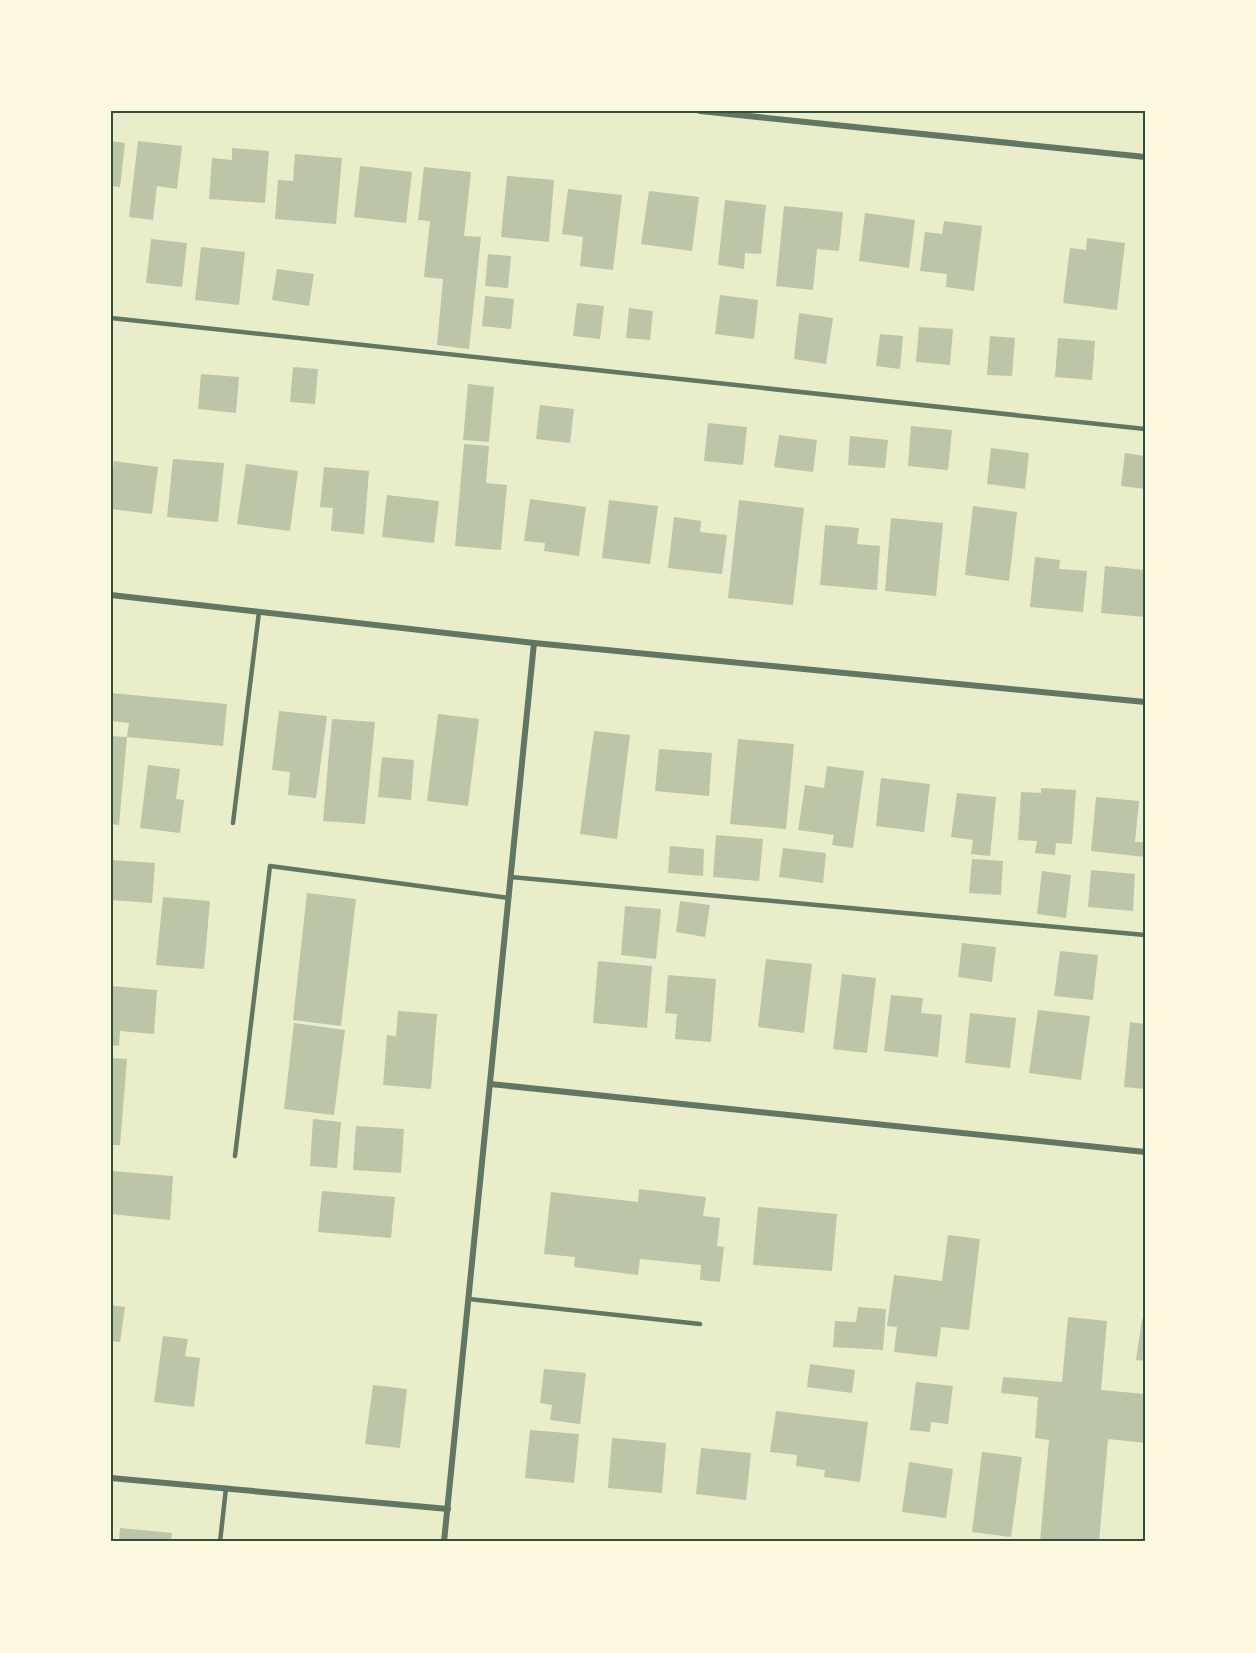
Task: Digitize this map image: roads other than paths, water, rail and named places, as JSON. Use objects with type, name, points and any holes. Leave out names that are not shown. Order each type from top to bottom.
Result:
[{"type":"street","points":[[700,111],[1145,157]]},
{"type":"street","points":[[111,595],[534,643],[1145,702]]},
{"type":"street","points":[[444,1542],[534,643]]},
{"type":"street","points":[[490,1084],[1145,1152]]},
{"type":"street","points":[[111,1478],[448,1509]]},
{"type":"lane","points":[[111,318],[1145,429]]},
{"type":"lane","points":[[233,823],[259,612]]},
{"type":"lane","points":[[235,1156],[270,866],[509,898]]},
{"type":"lane","points":[[511,877],[1145,935]]},
{"type":"lane","points":[[469,1299],[700,1324]]},
{"type":"lane","points":[[220,1542],[226,1488]]}]
